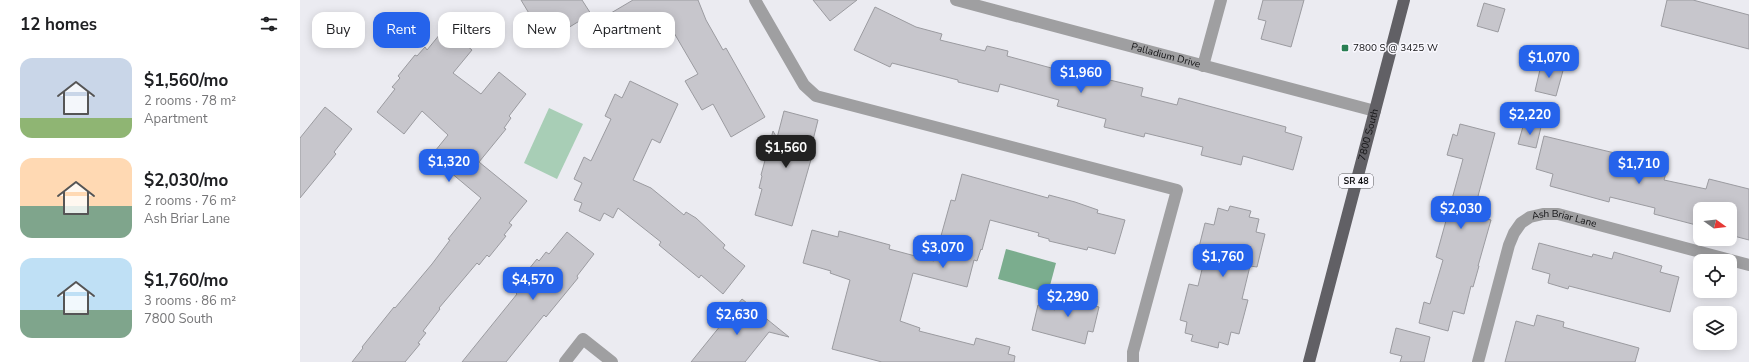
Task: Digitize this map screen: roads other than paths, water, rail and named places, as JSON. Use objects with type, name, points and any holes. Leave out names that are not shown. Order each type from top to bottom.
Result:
[{"type":"main road","name":"7800 South","points":[[1309,362],[1404,0]]},
{"type":"street","points":[[755,0],[804,85],[816,96],[1176,190],[1133,352],[1133,362]]},
{"type":"street","name":"Palladium Drive","points":[[956,0],[980,3],[1203,66],[1375,111]]},
{"type":"street","points":[[1203,66],[1221,0]]},
{"type":"street","name":"Ash Briar Lane","points":[[1478,362],[1509,245],[1521,223],[1530,217],[1542,214],[1558,214],[1749,265]]},
{"type":"street","points":[[565,362],[583,339],[612,362]]},
{"type":"place","name":"7800 S @ 3425 W","points":[[1345,48]]}]
